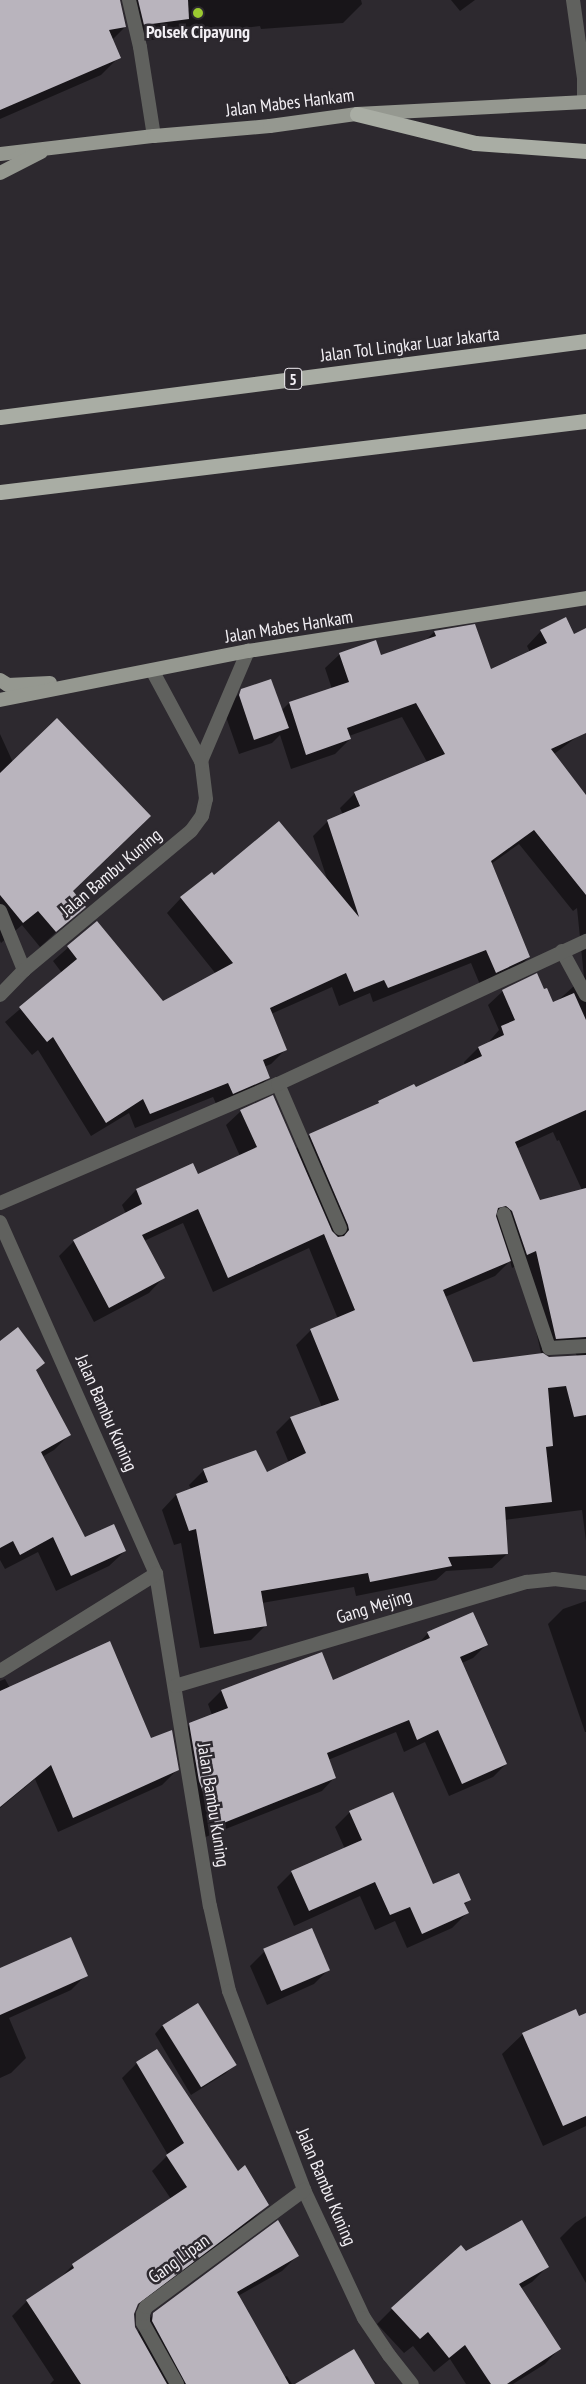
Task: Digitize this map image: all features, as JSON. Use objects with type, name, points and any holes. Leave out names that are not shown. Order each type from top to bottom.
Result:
[{"type":"highway","points":[[357,114],[474,143],[586,150]]},
{"type":"highway","name":"Jalan Tol Lingkar Luar Jakarta","points":[[0,417],[586,341]]},
{"type":"highway","points":[[0,492],[586,421]]},
{"type":"main road","name":"Jalan Mabes Hankam","points":[[0,154],[154,136],[270,126],[357,114],[585,102]]},
{"type":"main road","points":[[0,173],[50,148]]},
{"type":"main road","name":"Jalan Mabes Hankam","points":[[0,700],[248,652],[586,598]]},
{"type":"main road","points":[[0,680],[8,685],[90,682]]},
{"type":"street","points":[[129,0],[140,47],[154,136]]},
{"type":"street","points":[[574,0],[584,78],[585,102]]},
{"type":"street","name":"Jalan Bambu Kuning","points":[[202,761],[248,652]]},
{"type":"street","name":"Jalan Bambu Kuning","points":[[0,995],[24,970],[191,831],[202,816],[206,799],[202,761],[152,670]]},
{"type":"street","points":[[0,911],[24,970]]},
{"type":"street","points":[[0,1203],[278,1084],[586,941]]},
{"type":"street","points":[[562,951],[586,995]]},
{"type":"street","points":[[278,1084],[340,1228]]},
{"type":"street","points":[[504,1214],[549,1348],[586,1346]]},
{"type":"street","name":"Jalan Bambu Kuning","points":[[0,1222],[3,1238],[156,1574],[210,1906],[232,2000],[304,2190],[364,2318],[389,2355],[412,2384]]},
{"type":"street","points":[[0,1671],[156,1574]]},
{"type":"street","name":"Gang Mejing","points":[[175,1686],[527,1582],[554,1579],[586,1582]]},
{"type":"street","name":"Gang Lipan","points":[[177,2384],[143,2323],[143,2314],[146,2307],[304,2190]]},
{"type":"building","points":[[0,0],[120,0],[126,27],[109,30],[121,58],[0,110]]},
{"type":"building","points":[[138,0],[188,0],[189,19],[144,25]]},
{"type":"building","points":[[566,617],[574,634],[586,628],[586,733],[551,749],[586,795],[586,895],[534,830],[491,861],[530,957],[496,973],[486,950],[388,988],[384,980],[354,992],[346,973],[270,1008],[287,1050],[263,1060],[270,1078],[233,1094],[228,1083],[150,1114],[143,1099],[106,1123],[53,1037],[47,1042],[19,1007],[77,959],[67,946],[97,921],[163,1001],[233,963],[180,897],[212,872],[214,875],[279,821],[359,917],[327,820],[360,806],[354,792],[445,754],[416,703],[347,728],[351,739],[306,755],[289,702],[349,682],[339,653],[376,640],[381,655],[436,636],[434,631],[475,624],[491,669],[547,643],[540,630]]},
{"type":"building","points":[[271,679],[289,728],[254,740],[239,695],[241,689]]},
{"type":"building","points":[[57,718],[151,816],[73,891],[86,907],[56,932],[38,911],[23,923],[0,895],[0,773]]},
{"type":"building","points":[[537,973],[544,989],[547,988],[553,1002],[574,993],[586,1020],[586,1110],[515,1142],[540,1200],[586,1188],[586,1337],[556,1339],[536,1251],[527,1255],[512,1211],[506,1206],[498,1208],[496,1216],[511,1261],[443,1290],[473,1362],[543,1353],[549,1357],[586,1355],[586,1415],[574,1417],[566,1386],[548,1388],[553,1446],[546,1447],[552,1502],[505,1507],[508,1554],[448,1557],[452,1566],[370,1582],[368,1573],[261,1591],[267,1626],[214,1634],[196,1529],[189,1531],[176,1494],[208,1482],[203,1469],[256,1450],[267,1472],[306,1453],[290,1417],[339,1400],[310,1329],[355,1310],[324,1234],[228,1278],[198,1209],[142,1235],[165,1278],[109,1308],[73,1240],[142,1204],[136,1189],[193,1163],[198,1174],[257,1147],[240,1110],[273,1095],[332,1231],[338,1237],[344,1236],[349,1230],[348,1225],[309,1134],[379,1103],[378,1101],[414,1084],[416,1087],[482,1056],[478,1047],[504,1035],[501,1026],[515,1020],[502,990]]},
{"type":"building","points":[[18,1327],[45,1363],[36,1370],[71,1435],[41,1452],[85,1537],[114,1524],[126,1551],[71,1576],[53,1537],[20,1555],[13,1541],[0,1548],[0,1341]]},
{"type":"building","points":[[473,1612],[488,1645],[460,1657],[507,1764],[462,1784],[438,1730],[417,1740],[409,1720],[327,1753],[336,1778],[216,1826],[199,1781],[189,1723],[228,1708],[221,1690],[322,1652],[333,1680],[430,1638],[427,1632]]},
{"type":"building","points":[[110,1641],[151,1738],[172,1730],[179,1770],[73,1818],[51,1765],[0,1807],[0,1691]]},
{"type":"building","points":[[393,1792],[433,1884],[459,1873],[471,1900],[464,1903],[469,1913],[422,1934],[410,1907],[390,1915],[375,1882],[309,1911],[291,1871],[362,1840],[349,1811]]},
{"type":"building","points":[[312,1928],[330,1970],[281,1991],[263,1949]]},
{"type":"building","points":[[71,1937],[88,1976],[0,2015],[0,1968]]},
{"type":"building","points":[[198,2003],[237,2065],[201,2087],[162,2025]]},
{"type":"building","points":[[576,2009],[579,2016],[586,2013],[586,2116],[563,2126],[522,2033]]},
{"type":"building","points":[[157,2049],[238,2171],[245,2165],[269,2205],[138,2304],[134,2314],[135,2327],[167,2384],[81,2384],[26,2300],[74,2268],[72,2264],[187,2187],[166,2155],[184,2143],[136,2062]]},
{"type":"building","points":[[278,2220],[299,2256],[237,2292],[289,2384],[186,2384],[152,2321],[153,2313]]},
{"type":"building","points":[[522,2220],[549,2267],[519,2284],[561,2349],[507,2384],[491,2384],[465,2345],[449,2358],[428,2332],[420,2339],[391,2308],[461,2245],[466,2251]]},
{"type":"building","points":[[354,2349],[375,2384],[295,2384]]},
{"type":"place","name":"Polsek Cipayung","points":[[198,13]]}]
